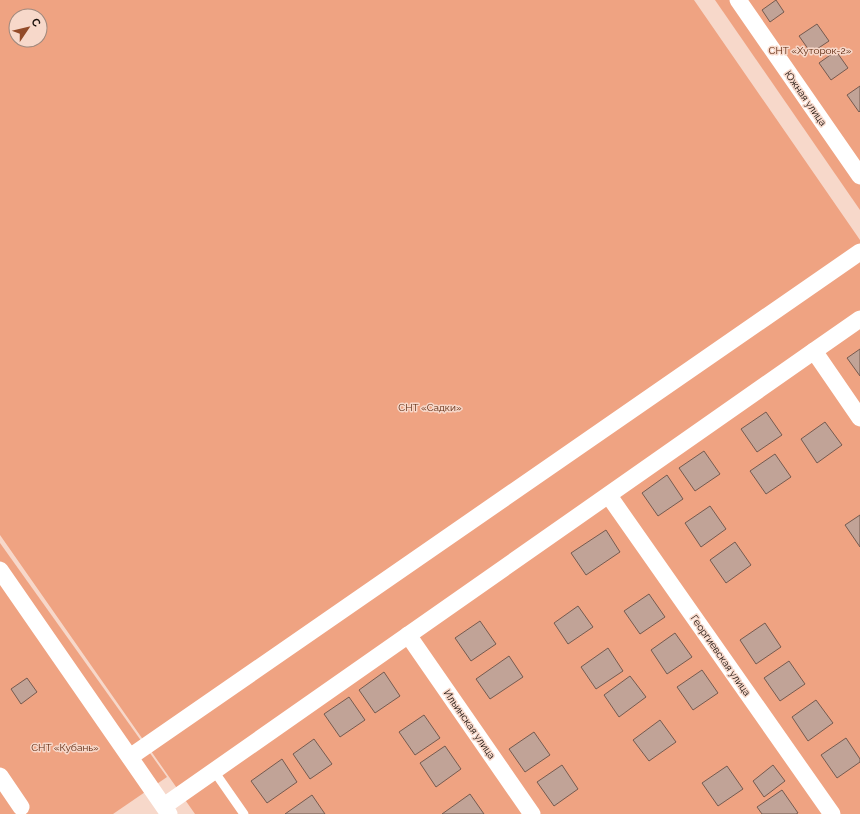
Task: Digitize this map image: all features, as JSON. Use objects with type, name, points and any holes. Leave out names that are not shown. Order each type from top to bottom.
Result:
[{"type":"street","name":"Южная улица","points":[[738,0],[860,176]]},
{"type":"street","points":[[130,757],[860,252]]},
{"type":"street","points":[[0,570],[166,810],[214,771],[610,496],[860,319]]},
{"type":"street","points":[[815,352],[860,418]]},
{"type":"street","name":"Георгиевская улица","points":[[610,496],[832,814]]},
{"type":"street","name":"Ильинская улица","points":[[408,635],[532,814]]},
{"type":"street","points":[[0,776],[21,807]]},
{"type":"lane","points":[[214,771],[244,814]]},
{"type":"green space","name":"СНТ «Садки»","points":[[0,0],[694,0],[860,240],[860,814],[195,814],[0,535]]},
{"type":"green space","name":"СНТ «Хуторок-2»","points":[[715,0],[860,0],[860,210]]},
{"type":"green space","name":"СНТ «Кубань»","points":[[0,543],[167,777],[113,814],[0,814]]},
{"type":"building","points":[[776,0],[784,12],[770,22],[762,10]]},
{"type":"building","points":[[817,24],[829,41],[811,53],[799,36]]},
{"type":"building","points":[[836,51],[848,68],[831,80],[819,63]]},
{"type":"building","points":[[860,86],[860,111],[859,112],[847,95]]},
{"type":"building","points":[[860,349],[860,376],[847,358]]},
{"type":"building","points":[[766,412],[782,435],[757,452],[741,429]]},
{"type":"building","points":[[825,422],[842,445],[817,463],[801,439]]},
{"type":"building","points":[[704,451],[720,474],[695,491],[679,468]]},
{"type":"building","points":[[775,454],[791,477],[766,494],[750,471]]},
{"type":"building","points":[[667,475],[683,499],[658,516],[642,493]]},
{"type":"building","points":[[710,506],[726,529],[701,547],[685,523]]},
{"type":"building","points":[[860,515],[860,547],[845,525]]},
{"type":"building","points":[[606,530],[620,552],[586,575],[571,553]]},
{"type":"building","points":[[735,542],[751,565],[726,583],[710,560]]},
{"type":"building","points":[[649,594],[665,617],[640,634],[624,611]]},
{"type":"building","points":[[578,606],[593,627],[568,644],[554,623]]},
{"type":"building","points":[[480,621],[496,644],[471,661],[455,638]]},
{"type":"building","points":[[765,623],[781,647],[756,664],[740,640]]},
{"type":"building","points":[[675,633],[692,657],[667,674],[651,650]]},
{"type":"building","points":[[608,648],[623,671],[596,689],[581,667]]},
{"type":"building","points":[[509,656],[523,677],[490,699],[476,679]]},
{"type":"building","points":[[789,661],[805,684],[780,701],[764,678]]},
{"type":"building","points":[[702,670],[718,693],[693,710],[677,687]]},
{"type":"building","points":[[384,672],[400,696],[375,713],[359,690]]},
{"type":"building","points":[[630,676],[646,697],[619,717],[604,695]]},
{"type":"building","points":[[27,678],[37,692],[21,704],[11,689]]},
{"type":"building","points":[[349,697],[365,720],[340,737],[324,714]]},
{"type":"building","points":[[816,700],[833,723],[808,741],[792,717]]},
{"type":"building","points":[[424,715],[440,738],[415,755],[399,732]]},
{"type":"building","points":[[660,720],[676,742],[649,761],[633,740]]},
{"type":"building","points":[[534,732],[550,755],[525,772],[509,749]]},
{"type":"building","points":[[846,738],[860,759],[860,762],[837,778],[821,755]]},
{"type":"building","points":[[314,739],[332,764],[310,779],[293,754]]},
{"type":"building","points":[[445,746],[461,769],[436,787],[420,763]]},
{"type":"building","points":[[282,759],[297,782],[267,803],[251,781]]},
{"type":"building","points":[[562,765],[578,789],[554,806],[537,782]]},
{"type":"building","points":[[773,765],[785,781],[764,797],[753,781]]},
{"type":"building","points":[[727,766],[743,789],[718,806],[702,783]]},
{"type":"building","points":[[782,790],[798,813],[762,814],[757,807]]},
{"type":"building","points":[[470,794],[484,814],[442,814]]},
{"type":"building","points":[[312,795],[325,814],[285,814]]}]
